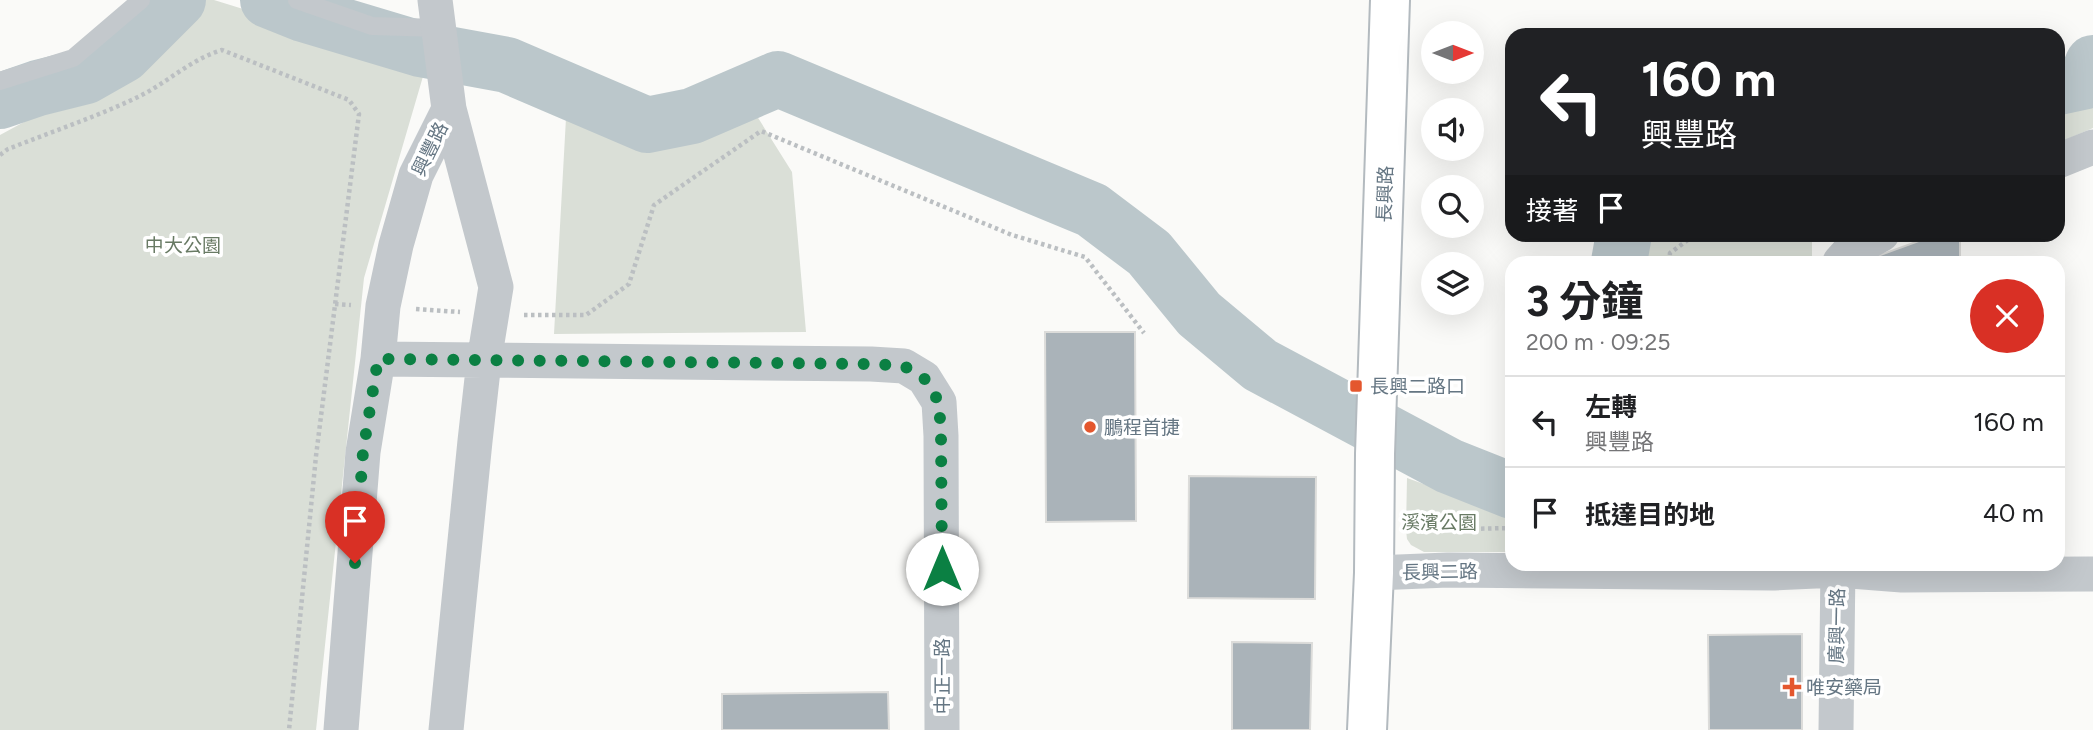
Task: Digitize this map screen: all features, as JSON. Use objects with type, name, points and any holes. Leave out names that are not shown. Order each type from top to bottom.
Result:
[{"type":"main road","name":"長興路","points":[[1374,573],[1375,454],[1390,0]]},
{"type":"main road","points":[[1367,730],[1374,573]]},
{"type":"street","points":[[437,22],[447,93]]},
{"type":"street","name":"興豐路","points":[[341,730],[363,452],[378,359],[383,306],[396,245],[416,175],[447,93]]},
{"type":"street","name":"興豐路","points":[[446,730],[484,361],[496,287],[447,93]]},
{"type":"street","points":[[2065,158],[2093,147]]},
{"type":"street","points":[[1845,256],[1868,242]]},
{"type":"street","name":"中正一路","points":[[378,359],[871,364],[904,366],[924,378],[939,402],[941,436],[942,730]]},
{"type":"street","name":"長興二路","points":[[1374,573],[1505,571]]},
{"type":"street","name":"長興二路","points":[[1557,571],[1795,571]]},
{"type":"street","name":"廣興一路","points":[[1836,730],[1838,571]]},
{"type":"street","name":"長興二路","points":[[1870,571],[1902,575],[2093,574]]},
{"type":"lane","points":[[0,80],[73,58],[141,0]]},
{"type":"lane","points":[[297,0],[372,26],[437,22]]},
{"type":"path","points":[[0,155],[8,149],[136,97],[164,83],[206,54],[222,50],[348,100],[359,114],[316,456],[289,730]]},
{"type":"path","points":[[335,304],[491,315],[586,315],[629,284],[653,205],[761,131],[1012,235],[1085,257],[1144,333]]},
{"type":"path","points":[[1670,256],[1685,242]]},
{"type":"path","points":[[1418,530],[1505,528]]},
{"type":"green space","name":"中大公園","points":[[202,0],[214,0],[279,20],[424,73],[364,278],[316,730],[0,730],[0,135],[151,57]]},
{"type":"green space","points":[[2093,94],[2093,128],[2065,140],[2065,109],[2081,105]]},
{"type":"green space","points":[[755,113],[792,172],[806,332],[554,334],[566,118],[639,146]]},
{"type":"green space","points":[[1636,242],[1812,242],[1812,256],[1633,256]]},
{"type":"green space","name":"溪濱公園","points":[[1407,478],[1505,512],[1505,552],[1424,552],[1411,545],[1406,530]]},
{"type":"building","points":[[1916,242],[1960,242],[1960,256],[1878,256]]},
{"type":"building","name":"鵬程首捷","points":[[1045,332],[1135,332],[1136,521],[1046,522]]},
{"type":"building","points":[[1189,476],[1316,477],[1315,599],[1188,598]]},
{"type":"building","points":[[1802,634],[1802,730],[1709,730],[1708,635]]},
{"type":"building","points":[[1232,642],[1312,643],[1310,730],[1232,730]]},
{"type":"building","points":[[888,692],[889,730],[722,730],[722,694]]},
{"type":"waterway","points":[[0,101],[86,76],[123,55],[178,0]]},
{"type":"waterway","points":[[268,0],[303,14],[420,49],[507,65],[647,125],[692,116],[778,79],[1092,210],[1149,253],[1199,314],[1260,365],[1449,466],[1505,488]]},
{"type":"waterway","points":[[2065,86],[2086,81],[2093,63]]},
{"type":"waterway","points":[[1620,256],[1623,242]]},
{"type":"place","name":"長興二路口","points":[[1356,386]]},
{"type":"place","name":"鵬程首捷","points":[[1090,427]]},
{"type":"place","name":"唯安藥局","points":[[1792,687]]},
{"type":"route","points":[[355,563],[363,452],[378,359],[871,364],[904,366],[924,378],[939,402],[942,569]]}]
